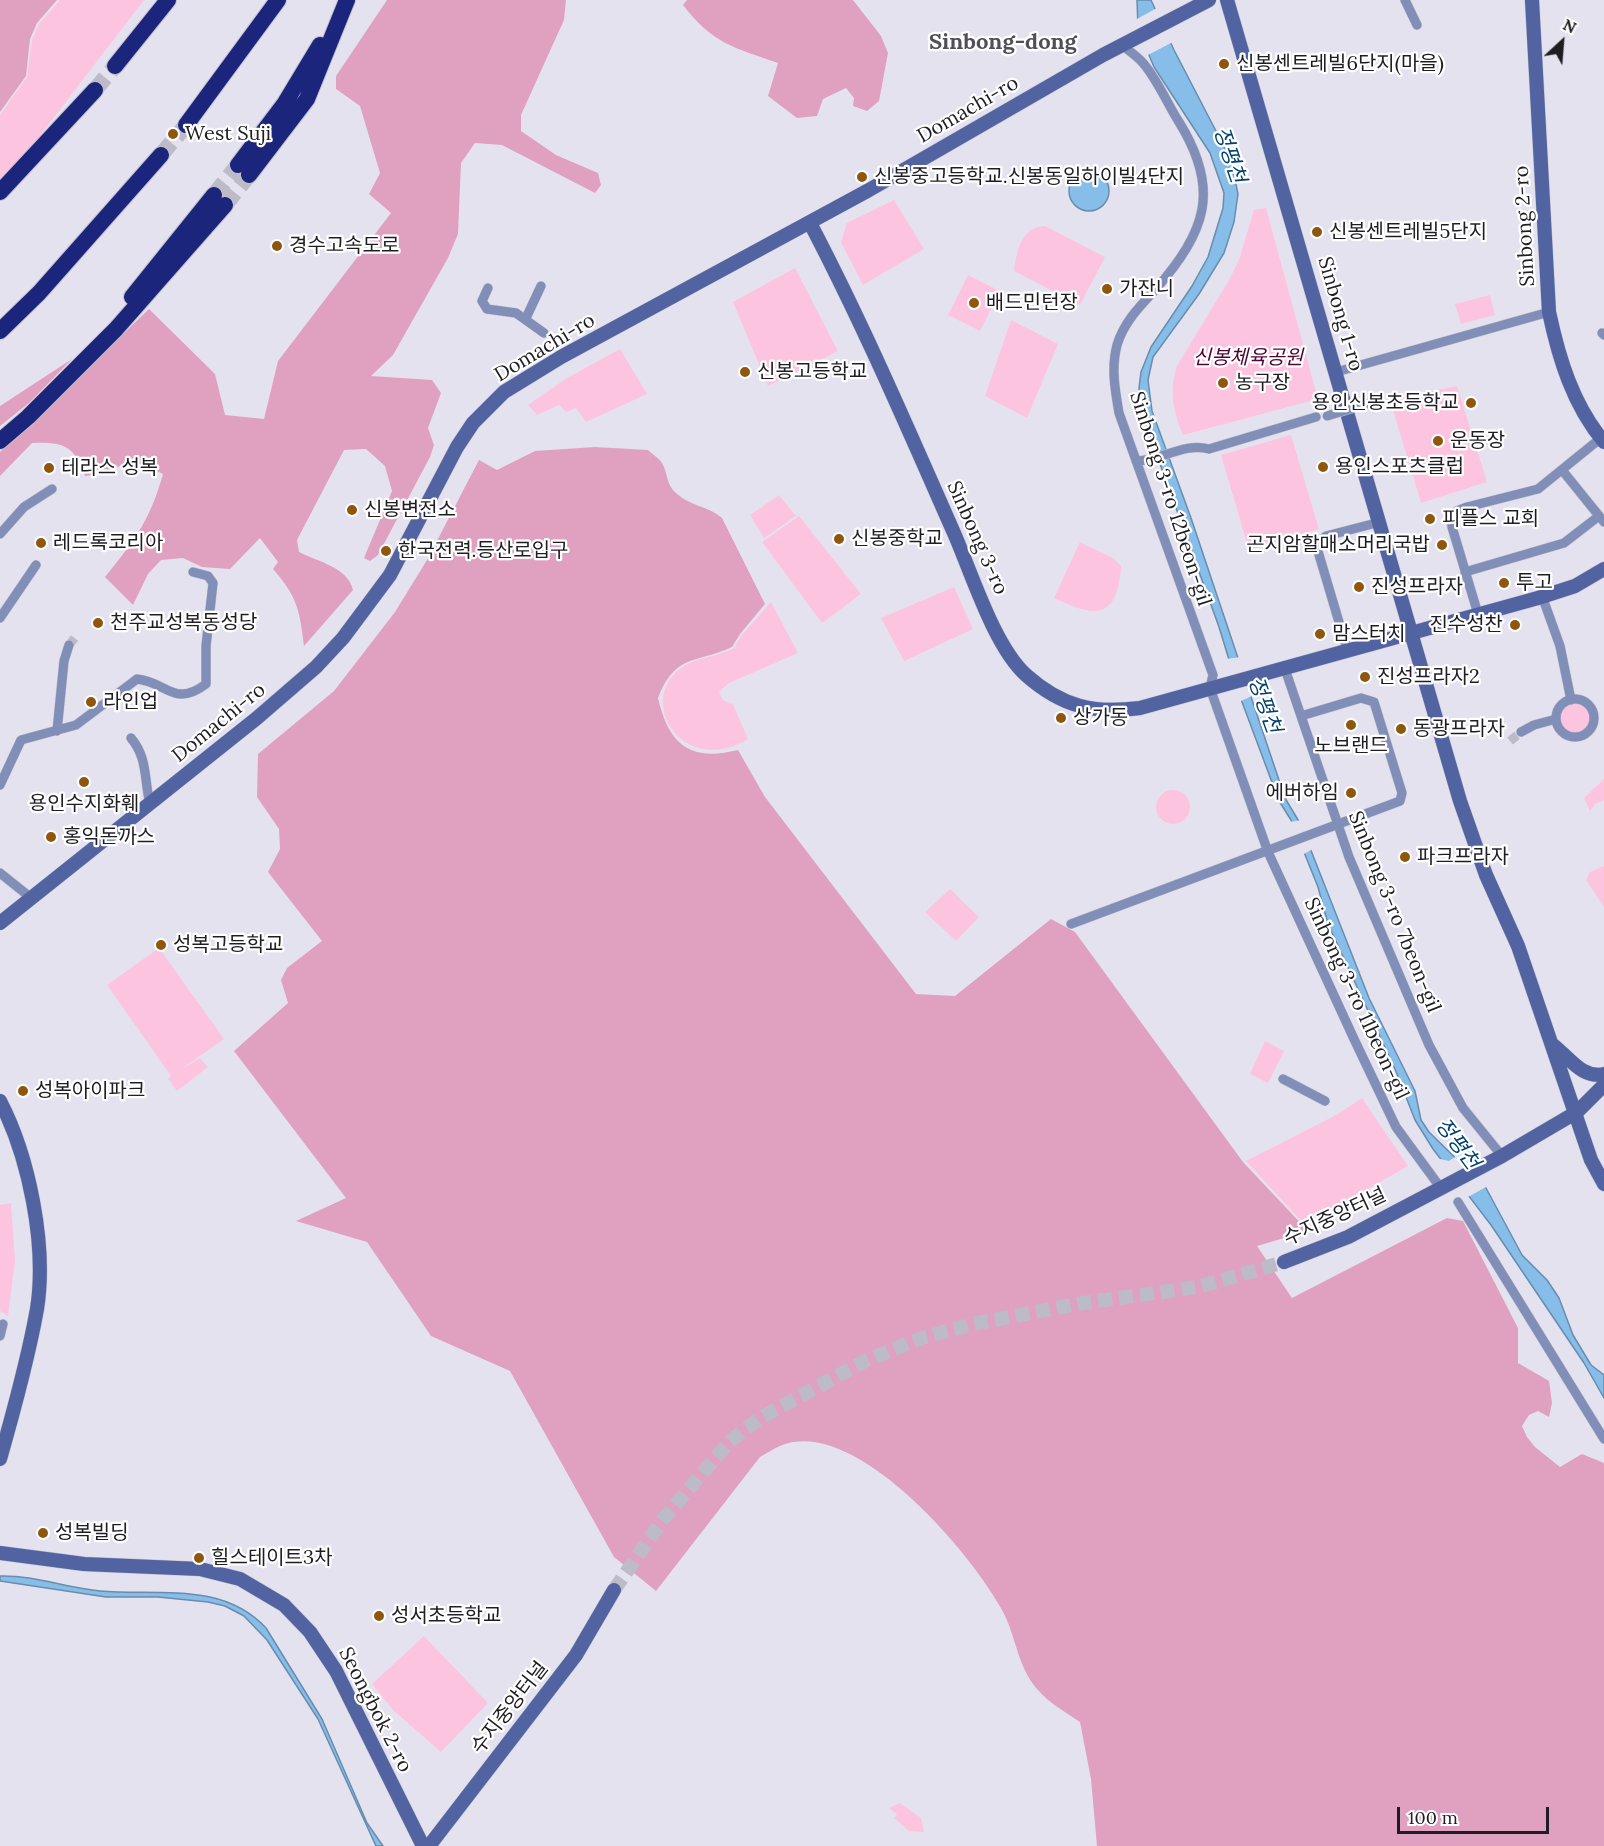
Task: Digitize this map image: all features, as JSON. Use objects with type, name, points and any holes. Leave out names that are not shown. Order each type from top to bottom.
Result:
[{"type":"highway","points":[[115,66],[168,0]]},
{"type":"highway","points":[[267,0],[182,122],[278,0]]},
{"type":"highway","points":[[244,170],[303,75],[345,0]]},
{"type":"highway","points":[[0,192],[95,90]]},
{"type":"highway","points":[[0,317],[157,152],[39,293],[0,331]]},
{"type":"highway","points":[[0,441],[28,417],[156,286],[219,200]]},
{"type":"street","name":"Domachi-ro","points":[[0,923],[284,696],[343,638],[390,575],[432,500],[457,447],[473,423],[504,392],[561,357],[810,223],[1124,44],[1209,0]]},
{"type":"street","name":"Sinbong 1-ro","points":[[1227,0],[1460,801],[1486,875],[1518,946],[1577,1112]]},
{"type":"street","points":[[1405,0],[1417,25]]},
{"type":"street","name":"Sinbong 2-ro","points":[[1478,614],[1451,517],[1457,511],[1538,489],[1602,440],[1570,385],[1556,344],[1549,312],[1532,0]]},
{"type":"street","name":"Sinbong 3-ro 12beon-gil","points":[[1124,44],[1143,63],[1190,139],[1200,162],[1204,211],[1193,237],[1158,287],[1131,316],[1118,344],[1113,377],[1115,394],[1136,461],[1216,686]]},
{"type":"street","name":"Sinbong 3-ro","points":[[810,223],[899,407],[995,629],[1024,674],[1067,703],[1104,711],[1140,708],[1284,666]]},
{"type":"street","points":[[526,318],[535,304],[541,286]]},
{"type":"street","points":[[488,288],[482,301],[487,309],[516,313],[544,333]]},
{"type":"street","points":[[1336,372],[1549,312]]},
{"type":"street","points":[[1327,416],[1370,403]]},
{"type":"street","points":[[1136,461],[1147,461],[1193,446],[1209,449],[1316,417]]},
{"type":"street","points":[[1466,572],[1564,543],[1601,519],[1562,470]]},
{"type":"street","points":[[0,534],[24,507],[52,489]]},
{"type":"street","points":[[1347,649],[1317,543],[1326,536],[1380,522]]},
{"type":"street","points":[[0,618],[9,601],[36,565]]},
{"type":"street","points":[[1284,666],[1575,586],[1604,569]]},
{"type":"street","points":[[0,786],[21,740],[76,726],[137,679],[181,695],[196,691],[206,684],[206,646],[213,583],[208,576],[193,572]]},
{"type":"street","points":[[1542,596],[1560,646],[1571,700]]},
{"type":"street","points":[[57,731],[64,661],[69,645]]},
{"type":"street","name":"Sinbong 3-ro 7beon-gil","points":[[1284,666],[1337,823],[1429,1045],[1463,1108],[1502,1156]]},
{"type":"street","name":"Sinbong 3-ro 11beon-gil","points":[[1216,686],[1268,852],[1392,1119],[1419,1163],[1442,1185]]},
{"type":"street","points":[[1071,924],[1268,852],[1337,823],[1388,807],[1401,798],[1378,707],[1374,702],[1363,698],[1301,716]]},
{"type":"street","points":[[1571,700],[1578,700],[1589,706],[1594,718],[1589,730],[1578,737],[1566,735],[1558,727],[1556,719],[1561,705],[1571,700]]},
{"type":"street","points":[[1521,732],[1556,719]]},
{"type":"street","points":[[131,738],[143,755],[145,784],[150,804]]},
{"type":"street","points":[[0,873],[30,897]]},
{"type":"street","points":[[1553,1046],[1570,1058],[1583,1073],[1592,1076],[1604,1074]]},
{"type":"street","points":[[1283,1079],[1325,1101]]},
{"type":"street","name":"수지중앙터널","points":[[1284,1262],[1348,1237],[1442,1185],[1502,1156],[1577,1112],[1602,1087]]},
{"type":"street","points":[[0,1101],[16,1136],[27,1173],[35,1220],[39,1274],[37,1308],[0,1459]]},
{"type":"street","points":[[1577,1112],[1591,1160],[1604,1184]]},
{"type":"street","points":[[1458,1202],[1604,1439]]},
{"type":"street","points":[[0,1336],[3,1324]]},
{"type":"street","name":"Seongbok 2-ro","points":[[0,1553],[82,1564],[200,1569],[240,1579],[284,1605],[310,1632],[336,1671],[423,1846]]},
{"type":"street","name":"수지중앙터널","points":[[429,1846],[576,1655],[614,1590]]},
{"type":"green space","points":[[60,0],[144,0],[39,137],[0,179],[0,115],[27,77],[32,40],[39,24]]},
{"type":"green space","points":[[894,200],[924,249],[863,285],[841,242],[847,223]]},
{"type":"green space","name":"신봉체육공원","points":[[1266,208],[1318,399],[1183,435],[1173,400],[1173,384],[1177,366],[1239,260],[1254,210]]},
{"type":"green space","points":[[1045,226],[1105,257],[1080,305],[1014,271],[1019,248],[1025,235],[1030,230]]},
{"type":"green space","points":[[795,268],[838,351],[768,386],[733,302]]},
{"type":"green space","name":"배드민턴장","points":[[968,275],[1000,291],[980,331],[948,315]]},
{"type":"green space","points":[[1490,295],[1495,315],[1461,324],[1455,304]]},
{"type":"green space","points":[[1011,320],[1058,344],[1027,418],[985,396]]},
{"type":"green space","points":[[620,349],[647,394],[586,422],[576,408],[566,412],[559,405],[537,415],[528,405],[567,378]]},
{"type":"green space","name":"운동장","points":[[1457,386],[1487,482],[1421,503],[1390,400]]},
{"type":"green space","points":[[1291,435],[1319,529],[1249,550],[1221,455]]},
{"type":"green space","points":[[779,495],[796,516],[764,538],[750,515]]},
{"type":"green space","points":[[799,516],[861,594],[822,623],[762,542]]},
{"type":"green space","points":[[1080,542],[1113,558],[1121,566],[1115,597],[1102,610],[1081,609],[1054,598]]},
{"type":"green space","points":[[954,587],[973,629],[904,661],[881,618]]},
{"type":"green space","points":[[771,602],[798,653],[729,683],[719,692],[723,700],[733,704],[748,739],[725,749],[704,749],[687,743],[673,731],[665,716],[663,699],[668,682],[687,664],[734,648],[741,636]]},
{"type":"green space","points":[[1575,700],[1588,705],[1593,718],[1588,731],[1575,736],[1562,731],[1557,718],[1562,705]]},
{"type":"green space","points":[[1604,779],[1604,800],[1595,804],[1590,811],[1584,798]]},
{"type":"green space","points":[[1173,790],[1185,795],[1190,807],[1185,819],[1173,824],[1161,819],[1156,807],[1161,795]]},
{"type":"green space","points":[[1604,866],[1604,907],[1586,880],[1590,872]]},
{"type":"green space","points":[[950,889],[979,917],[956,941],[925,912]]},
{"type":"green space","points":[[159,948],[224,1039],[180,1070],[200,1058],[208,1067],[177,1091],[168,1079],[171,1076],[107,985]]},
{"type":"green space","points":[[1265,1041],[1284,1051],[1268,1083],[1250,1074]]},
{"type":"green space","points":[[1362,1098],[1408,1166],[1305,1225],[1246,1161],[1338,1114]]},
{"type":"green space","points":[[11,1203],[15,1261],[8,1316],[0,1311],[0,1205]]},
{"type":"green space","points":[[424,1636],[488,1703],[441,1752],[394,1711],[372,1684]]},
{"type":"green space","points":[[900,1803],[921,1818],[924,1832],[909,1831],[894,1818],[897,1814],[889,1808]]},
{"type":"shaded area","points":[[0,0],[57,0],[37,23],[30,39],[26,76],[0,112]]},
{"type":"shaded area","points":[[387,0],[566,0],[564,20],[521,115],[521,131],[556,155],[598,173],[601,185],[595,193],[502,145],[475,143],[461,163],[458,234],[448,258],[393,355],[371,376],[432,380],[441,393],[428,428],[434,445],[430,457],[378,555],[370,561],[364,558],[392,491],[385,466],[366,449],[344,450],[297,540],[299,552],[339,571],[350,582],[353,590],[304,646],[296,605],[273,569],[278,562],[260,538],[230,569],[202,567],[183,558],[161,560],[148,574],[133,605],[105,577],[125,552],[147,517],[163,474],[149,467],[130,463],[85,476],[72,452],[66,448],[52,443],[32,443],[0,476],[0,452],[149,309],[215,374],[225,415],[264,419],[278,361],[391,213],[369,194],[380,173],[360,106],[336,89],[336,76]]},
{"type":"shaded area","points":[[687,0],[853,0],[881,36],[888,53],[879,101],[867,111],[853,106],[854,98],[846,88],[823,99],[817,116],[797,118],[768,96],[778,63],[736,48],[714,36],[683,5]]},
{"type":"shaded area","points":[[72,359],[29,403],[0,426],[0,406]]},
{"type":"shaded area","points":[[595,447],[648,450],[661,461],[670,486],[676,493],[722,518],[765,604],[732,647],[688,662],[672,673],[658,698],[668,728],[684,746],[694,751],[707,754],[738,750],[765,797],[916,994],[955,996],[1051,919],[1075,932],[1243,1162],[1308,1231],[1257,1246],[1292,1298],[1447,1218],[1463,1221],[1518,1328],[1518,1363],[1549,1381],[1552,1403],[1549,1417],[1538,1411],[1529,1415],[1522,1426],[1527,1437],[1535,1447],[1560,1467],[1582,1454],[1604,1463],[1604,1846],[1097,1846],[1091,1779],[1080,1722],[1047,1699],[1030,1680],[1002,1610],[967,1558],[913,1500],[883,1475],[852,1455],[822,1443],[793,1442],[776,1448],[760,1457],[656,1591],[614,1557],[510,1371],[431,1336],[367,1242],[296,1221],[346,1198],[234,1051],[288,1003],[281,980],[287,968],[322,941],[268,872],[280,849],[279,829],[257,797],[258,754],[334,691],[395,612],[427,560],[479,460],[497,470],[535,451]]},
{"type":"water","name":"정평천","points":[[1137,0],[1151,0],[1231,160],[1238,194],[1234,222],[1224,253],[1199,294],[1153,357],[1148,380],[1152,411],[1191,518],[1285,798],[1301,825],[1369,998],[1415,1091],[1421,1120],[1429,1132],[1486,1188],[1522,1255],[1547,1280],[1559,1298],[1573,1335],[1591,1365],[1604,1375],[1604,1398],[1584,1363],[1491,1225],[1433,1149],[1415,1120],[1395,1069],[1328,924],[1318,887],[1291,820],[1279,801],[1242,702],[1219,627],[1160,464],[1141,407],[1139,388],[1141,372],[1151,347],[1192,286],[1208,257],[1223,208],[1224,193],[1210,153],[1154,67],[1138,29]]},
{"type":"water","points":[[1089,171],[1097,172],[1103,177],[1108,183],[1108,199],[1103,205],[1097,210],[1089,211],[1081,210],[1075,205],[1070,199],[1069,191],[1070,183],[1075,177],[1081,172]]},
{"type":"water","points":[[0,1576],[100,1591],[188,1594],[209,1597],[230,1603],[249,1613],[266,1628],[322,1719],[367,1823],[383,1846],[376,1846],[318,1719],[267,1640],[244,1616],[225,1606],[208,1602],[158,1597],[106,1597],[0,1581]]},
{"type":"pier","points":[[1157,8],[1173,42],[1146,56],[1135,30],[1135,20]]},
{"type":"pier","points":[[1241,657],[1254,695],[1239,702],[1226,659]]},
{"type":"pier","points":[[1302,820],[1313,849],[1302,855],[1289,822]]},
{"type":"pier","points":[[1458,1155],[1488,1186],[1466,1198],[1436,1158],[1449,1161]]},
{"type":"tunnel","points":[[95,90],[115,66]]},
{"type":"tunnel","points":[[161,155],[186,125]]},
{"type":"tunnel","points":[[214,195],[238,165]]},
{"type":"tunnel","points":[[225,205],[249,175]]},
{"type":"tunnel","points":[[69,645],[77,635]]},
{"type":"tunnel","points":[[1510,741],[1521,732]]},
{"type":"tunnel","points":[[614,1590],[664,1518],[730,1441],[762,1417],[865,1361],[921,1338],[978,1323],[1083,1303],[1198,1287],[1284,1262]]},
{"type":"place","name":"신봉센트레빌6단지(마을)","points":[[1224,64]]},
{"type":"place","name":"West Suji","points":[[173,134]]},
{"type":"place","name":"신봉중고등학교.신봉동일하이빌4단지","points":[[862,177]]},
{"type":"place","name":"신봉센트레빌5단지","points":[[1317,232]]},
{"type":"place","name":"경수고속도로","points":[[277,246]]},
{"type":"place","name":"가잔니","points":[[1107,289]]},
{"type":"place","name":"배드민턴장","points":[[974,303]]},
{"type":"place","name":"신봉고등학교","points":[[745,372]]},
{"type":"place","name":"농구장","points":[[1223,383]]},
{"type":"place","name":"용인신봉초등학교","points":[[1471,403]]},
{"type":"place","name":"운동장","points":[[1438,441]]},
{"type":"place","name":"용인스포츠클럽","points":[[1323,467]]},
{"type":"place","name":"테라스 성복","points":[[49,468]]},
{"type":"place","name":"신봉변전소","points":[[352,510]]},
{"type":"place","name":"피플스 교회","points":[[1430,519]]},
{"type":"place","name":"신봉중학교","points":[[839,539]]},
{"type":"place","name":"레드록코리아","points":[[41,543]]},
{"type":"place","name":"곤지암할매소머리국밥","points":[[1442,545]]},
{"type":"place","name":"한국전력.등산로입구","points":[[386,551]]},
{"type":"place","name":"투고","points":[[1504,583]]},
{"type":"place","name":"진성프라자","points":[[1359,587]]},
{"type":"place","name":"천주교성복동성당","points":[[98,623]]},
{"type":"place","name":"진수성찬","points":[[1515,625]]},
{"type":"place","name":"맘스터치","points":[[1320,634]]},
{"type":"place","name":"진성프라자2","points":[[1365,677]]},
{"type":"place","name":"라인업","points":[[91,702]]},
{"type":"place","name":"상가동","points":[[1061,718]]},
{"type":"place","name":"노브랜드","points":[[1351,725]]},
{"type":"place","name":"동광프라자","points":[[1401,729]]},
{"type":"place","name":"용인수지화훼","points":[[84,782]]},
{"type":"place","name":"에버하임","points":[[1351,793]]},
{"type":"place","name":"홍익돈까스","points":[[51,837]]},
{"type":"place","name":"파크프라자","points":[[1405,857]]},
{"type":"place","name":"성복고등학교","points":[[161,945]]},
{"type":"place","name":"성복아이파크","points":[[23,1091]]},
{"type":"place","name":"성복빌딩","points":[[43,1533]]},
{"type":"place","name":"힐스테이트3차","points":[[199,1558]]},
{"type":"place","name":"성서초등학교","points":[[379,1616]]},
{"type":"district","name":"Sinbong-dong","points":[[1003,43]]}]
